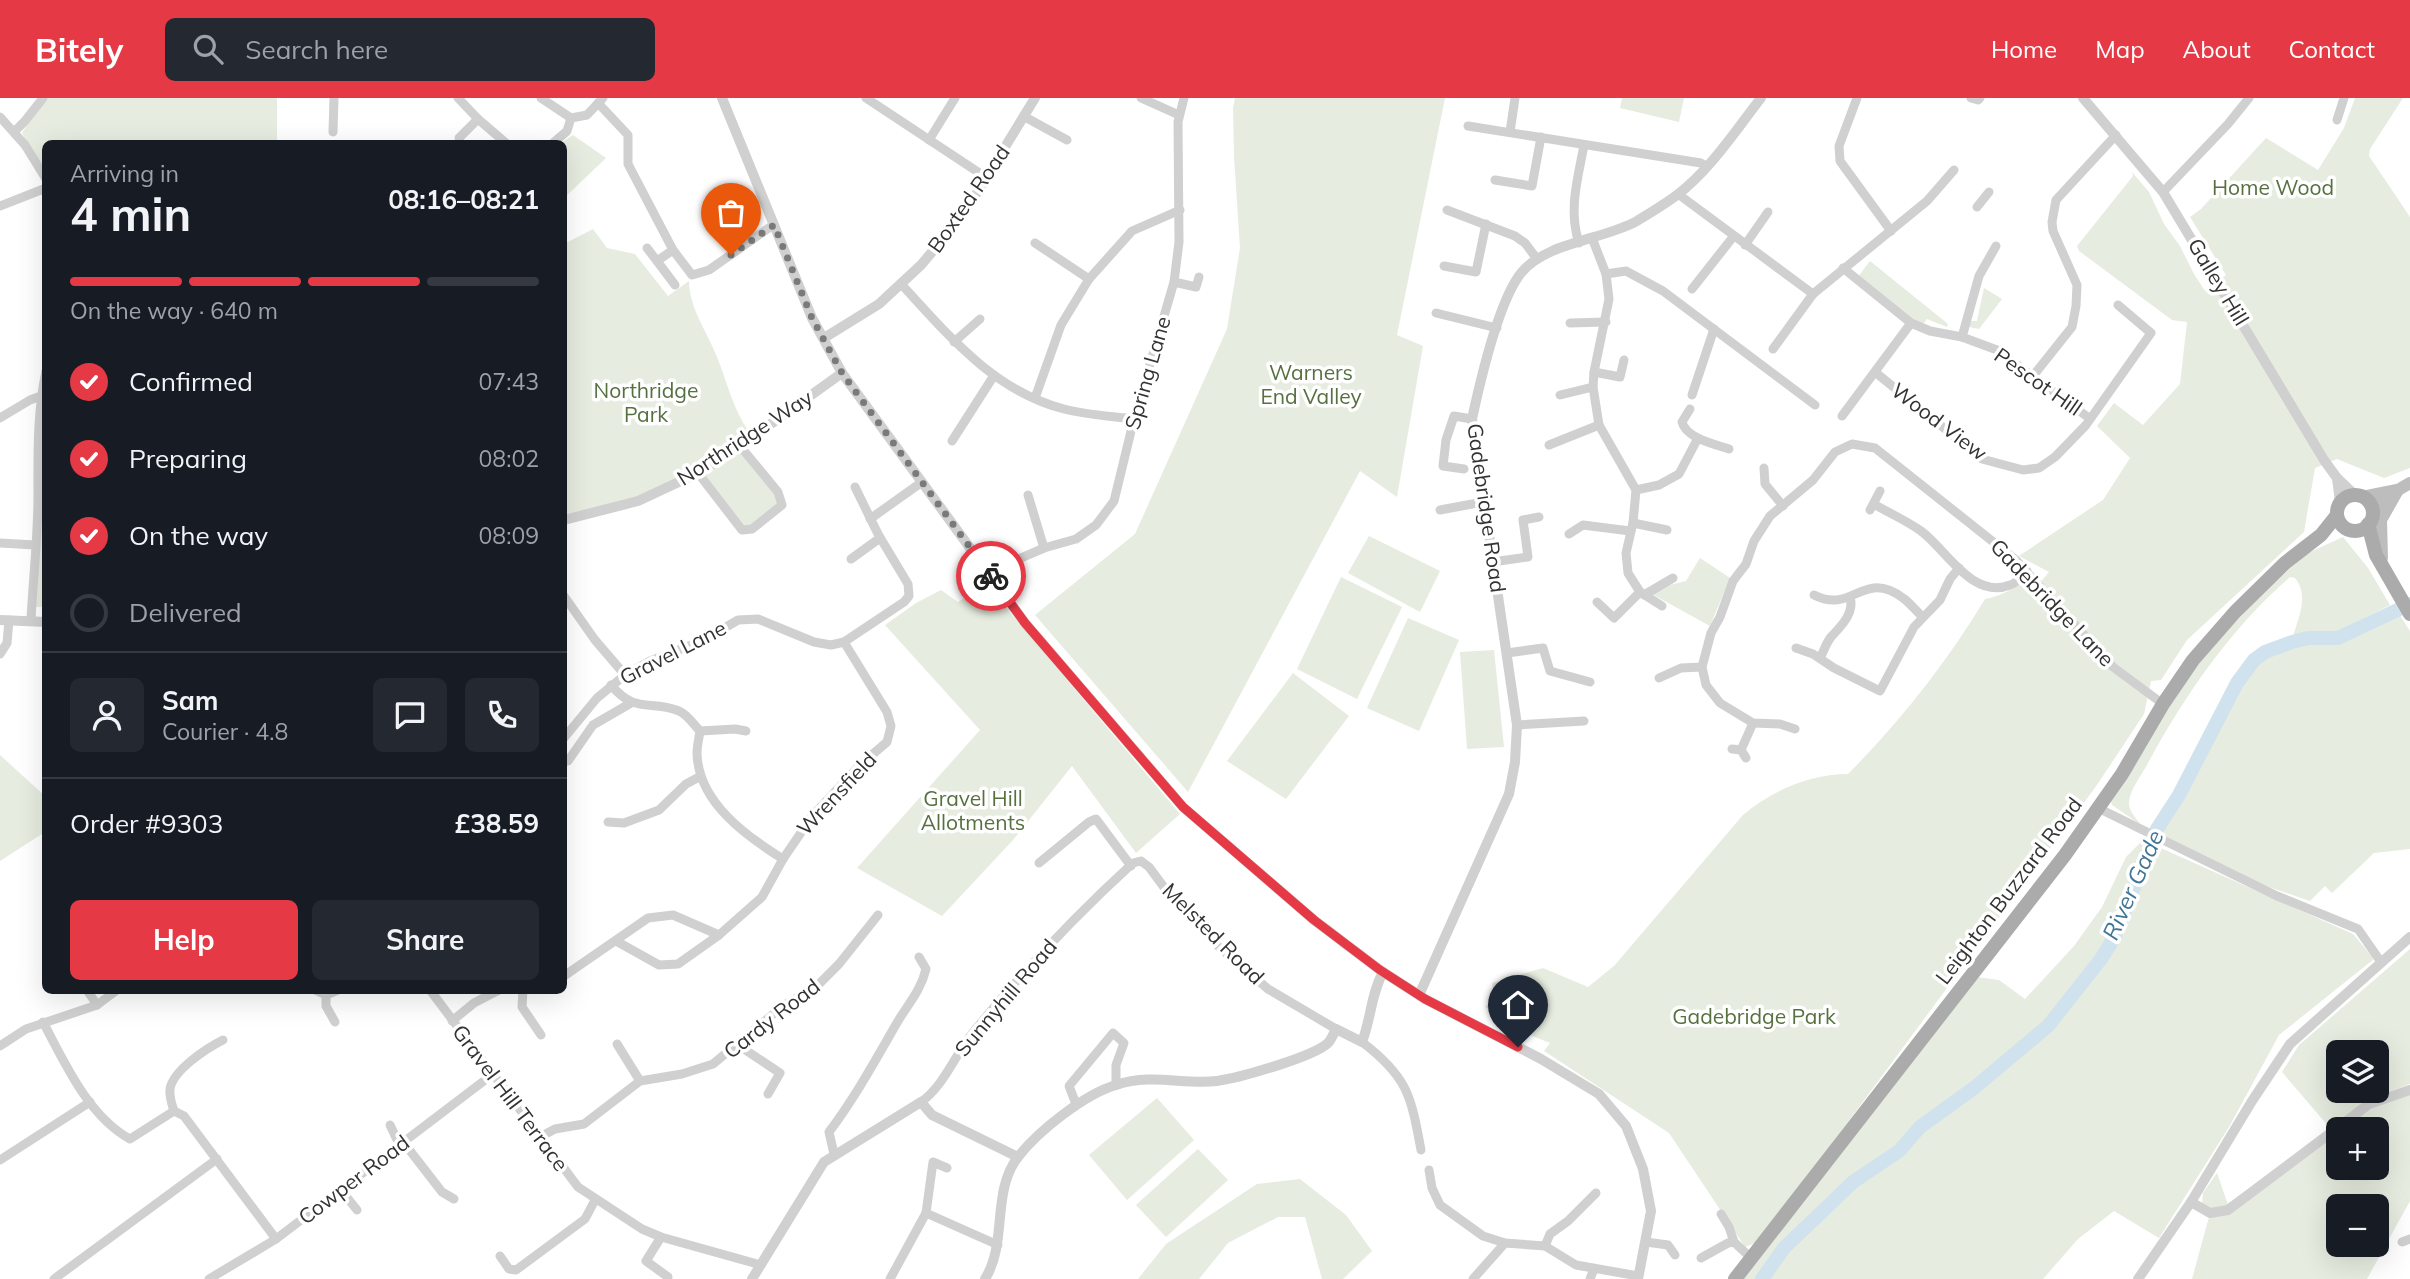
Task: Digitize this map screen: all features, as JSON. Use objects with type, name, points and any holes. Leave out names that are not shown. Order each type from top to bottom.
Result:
[{"type":"main road","points":[[2349,530],[2358,531],[2398,490],[2410,483]]},
{"type":"main road","points":[[2376,555],[2339,522],[2339,509],[2348,496],[2398,490]]},
{"type":"main road","points":[[2384,571],[2380,542],[2381,520],[2398,490]]},
{"type":"main road","points":[[2358,496],[2367,501],[2376,555],[2410,614]]},
{"type":"main road","name":"Leighton Buzzard Road","points":[[1735,1279],[1969,976],[2024,910],[2098,808],[2193,660],[2235,611],[2285,563],[2321,536],[2339,509]]},
{"type":"main road","name":"Leighton Buzzard Road","points":[[2321,536],[2349,530]]},
{"type":"street","points":[[15,131],[43,98]]},
{"type":"street","points":[[334,98],[334,132]]},
{"type":"street","points":[[458,98],[502,140]]},
{"type":"street","points":[[541,98],[571,118],[587,115],[601,101],[628,135],[628,164],[673,250],[692,275],[709,270],[774,225]]},
{"type":"street","points":[[722,98],[812,318],[842,373],[1025,623],[1183,807],[1314,920],[1383,972],[1420,993],[1425,999],[1541,1059],[1599,1094],[1626,1126],[1643,1169],[1651,1211],[1638,1278],[1576,1265],[1545,1246],[1505,1243],[1483,1236],[1440,1205],[1432,1188],[1429,1170]]},
{"type":"street","points":[[929,140],[956,98]]},
{"type":"street","name":"Boxted Road","points":[[824,338],[879,304],[902,285],[949,233],[987,178],[1035,98]]},
{"type":"street","points":[[1141,98],[1180,115]]},
{"type":"street","name":"Spring Lane","points":[[992,577],[1014,561],[1044,548],[1076,539],[1096,525],[1114,501],[1134,419],[1174,282],[1179,242],[1177,181],[1180,115],[1184,98]]},
{"type":"street","points":[[1510,132],[1515,98]]},
{"type":"street","name":"Gadebridge Road","points":[[1420,993],[1509,794],[1515,762],[1517,725],[1472,419],[1509,290],[1523,271],[1537,259],[1634,222],[1678,194],[1706,166],[1761,98]]},
{"type":"street","points":[[1857,98],[1839,146],[1840,161],[1891,231]]},
{"type":"street","points":[[1971,98],[1980,98]]},
{"type":"street","name":"Galley Hill","points":[[2083,98],[2163,191],[2324,460],[2337,478],[2358,496]]},
{"type":"street","points":[[2163,191],[2228,124],[2249,98]]},
{"type":"street","points":[[2337,120],[2344,98]]},
{"type":"street","points":[[871,100],[987,178]]},
{"type":"street","points":[[0,117],[15,131],[42,172]]},
{"type":"street","points":[[1025,117],[1067,139]]},
{"type":"street","points":[[557,140],[567,131],[571,118]]},
{"type":"street","points":[[459,138],[478,119]]},
{"type":"street","points":[[1468,127],[1701,163],[1706,166]]},
{"type":"street","points":[[2033,376],[2072,327],[2076,306],[2077,285],[2053,231],[2056,200],[2116,135]]},
{"type":"street","points":[[1495,180],[1532,186],[1541,137]]},
{"type":"street","points":[[1579,243],[1573,216],[1574,196],[1584,145]]},
{"type":"street","points":[[1773,349],[1813,294],[1927,201],[1954,170]]},
{"type":"street","points":[[0,206],[42,189]]},
{"type":"street","points":[[1977,207],[1989,192]]},
{"type":"street","points":[[1678,194],[1813,294]]},
{"type":"street","points":[[1035,398],[1061,325],[1089,279],[1132,231],[1180,210]]},
{"type":"street","points":[[1447,210],[1515,236],[1525,243],[1537,259]]},
{"type":"street","points":[[1745,245],[1768,212]]},
{"type":"street","points":[[1444,266],[1476,272],[1486,224]]},
{"type":"street","points":[[1692,289],[1733,237]]},
{"type":"street","points":[[1592,238],[1606,274],[1609,299],[1594,372],[1593,387],[1599,425],[1636,491],[1626,553],[1628,573],[1642,593],[1662,606]]},
{"type":"street","points":[[1035,243],[1089,279]]},
{"type":"street","points":[[1962,337],[1976,284],[1996,247]]},
{"type":"street","points":[[648,248],[675,285]]},
{"type":"street","points":[[657,261],[673,250]]},
{"type":"street","name":"Pescot Hill","points":[[1843,268],[1911,323],[1997,350],[2089,418]]},
{"type":"street","points":[[1606,274],[1626,271],[1663,291],[1815,405]]},
{"type":"street","points":[[1174,282],[1196,287],[1199,277]]},
{"type":"street","points":[[902,285],[954,342],[993,377],[1064,409],[1134,419]]},
{"type":"street","name":"Wood View","points":[[1875,372],[1982,459],[2023,470],[2039,468],[2055,457],[2086,425],[2151,333],[2118,305]]},
{"type":"street","points":[[1436,313],[1497,328]]},
{"type":"street","points":[[954,342],[980,319]]},
{"type":"street","points":[[1570,323],[1606,323]]},
{"type":"street","points":[[1842,416],[1911,323]]},
{"type":"street","points":[[1692,395],[1714,329]]},
{"type":"street","points":[[1594,372],[1620,377],[1624,360]]},
{"type":"street","name":"Northridge Way","points":[[567,519],[608,511],[638,501],[698,473],[842,373]]},
{"type":"street","points":[[952,441],[993,377]]},
{"type":"street","points":[[1560,395],[1593,387]]},
{"type":"street","points":[[31,620],[35,545],[41,525],[36,450],[42,391]]},
{"type":"street","points":[[0,418],[41,396]]},
{"type":"street","points":[[1690,409],[1682,425],[1698,438],[1729,449]]},
{"type":"street","points":[[1464,469],[1443,466],[1451,420],[1454,416],[1472,419]]},
{"type":"street","points":[[1549,444],[1599,425]]},
{"type":"street","points":[[1636,491],[1659,485],[1679,474],[1698,438]]},
{"type":"street","name":"Gadebridge Lane","points":[[1783,506],[1813,480],[1835,452],[1852,444],[1875,448],[2027,571],[2113,667],[2164,704]]},
{"type":"street","points":[[698,473],[742,530],[752,529],[782,505],[778,492],[740,446]]},
{"type":"street","points":[[1764,468],[1765,484],[1783,506],[1770,516],[1754,541],[1746,564],[1733,581],[1711,633],[1702,667],[1706,685],[1720,703],[1752,723],[1780,724],[1795,729]]},
{"type":"street","name":"Galley Hill","points":[[2337,478],[2339,509]]},
{"type":"street","points":[[870,519],[922,482]]},
{"type":"street","points":[[844,642],[909,596],[908,584],[880,538],[855,487]]},
{"type":"street","points":[[1880,491],[1872,507],[1923,532],[1959,568],[1982,584],[2002,587],[2014,584],[2027,571]]},
{"type":"street","points":[[1028,495],[1044,548]]},
{"type":"street","points":[[1440,510],[1483,502]]},
{"type":"street","points":[[1492,562],[1528,557],[1523,520],[1539,517]]},
{"type":"street","points":[[1569,534],[1583,525],[1667,530]]},
{"type":"street","points":[[851,559],[880,538]]},
{"type":"street","points":[[0,543],[35,545]]},
{"type":"street","points":[[1796,648],[1880,691],[1914,627],[1940,600],[1950,579],[1959,568]]},
{"type":"street","points":[[1609,627],[1614,618],[1642,593],[1673,578]]},
{"type":"street","points":[[1814,595],[1831,602],[1866,589],[1887,590],[1903,598],[1923,617]]},
{"type":"street","points":[[1820,658],[1829,640],[1851,610],[1850,597]]},
{"type":"street","points":[[1597,602],[1614,618]]},
{"type":"street","points":[[567,603],[625,675]]},
{"type":"street","name":"Gravel Lane","points":[[567,735],[611,685],[625,675],[650,661],[704,640],[738,620],[758,619],[814,642],[831,645],[844,642]]},
{"type":"street","points":[[0,654],[7,643],[5,620],[42,621]]},
{"type":"street","name":"Wrensfield","points":[[617,941],[659,965],[668,965],[678,964],[719,935],[762,897],[783,859],[813,815],[860,765],[887,741],[891,726],[887,712],[844,642]]},
{"type":"street","points":[[1507,653],[1543,648],[1550,671],[1590,682]]},
{"type":"street","points":[[1659,678],[1681,668],[1702,667]]},
{"type":"street","points":[[611,685],[622,698],[631,703],[681,712],[700,731],[746,731]]},
{"type":"street","name":"Gravel Lane","points":[[567,761],[593,725],[631,703]]},
{"type":"street","points":[[1517,725],[1584,720]]},
{"type":"street","points":[[1740,753],[1752,723]]},
{"type":"street","points":[[700,731],[697,754],[701,776],[718,806],[752,839],[783,859]]},
{"type":"street","points":[[608,822],[624,823],[659,810],[686,784],[701,776]]},
{"type":"street","points":[[2098,808],[2277,896],[2358,929],[2381,962]]},
{"type":"street","points":[[1039,863],[1096,819],[1131,866]]},
{"type":"street","name":"Sunnyhill Road","points":[[834,1154],[931,1095],[971,1035],[1027,967],[1090,903],[1131,866],[1141,861]]},
{"type":"street","name":"Melsted Road","points":[[1141,861],[1219,947],[1268,989],[1362,1042]]},
{"type":"street","points":[[567,974],[648,918],[673,915],[719,935]]},
{"type":"street","name":"Cardy Road","points":[[540,1137],[555,1129],[584,1124],[640,1081],[682,1074],[713,1064],[783,1006],[816,987],[839,964],[878,915]]},
{"type":"street","points":[[2138,1279],[2191,1202],[2290,1044],[2410,937]]},
{"type":"street","points":[[752,1279],[824,1162],[834,1154],[829,1132],[855,1098],[922,986],[926,969],[919,957]]},
{"type":"street","points":[[1383,972],[1377,983],[1369,1024],[1362,1042],[1400,1078],[1412,1102],[1421,1150]]},
{"type":"street","points":[[90,994],[97,1005]]},
{"type":"street","points":[[0,1046],[26,1029],[97,1005],[112,994]]},
{"type":"street","name":"Gravel Hill Terrace","points":[[433,994],[573,1184],[641,1229],[761,1265]]},
{"type":"street","points":[[452,1021],[474,1003],[491,994]]},
{"type":"street","points":[[523,994],[522,1007],[541,1035]]},
{"type":"street","points":[[326,995],[326,1006],[335,1022]]},
{"type":"street","points":[[43,1022],[67,1067],[90,1102],[117,1132],[130,1139],[174,1111]]},
{"type":"street","points":[[985,1279],[998,1245],[1004,1183],[1018,1157],[1076,1104],[1116,1084],[1154,1078],[1217,1081],[1288,1062],[1328,1043],[1336,1029]]},
{"type":"street","points":[[1076,1104],[1069,1086],[1113,1033],[1124,1043],[1116,1065],[1116,1084]]},
{"type":"street","points":[[174,1111],[170,1090],[175,1078],[194,1059],[223,1040]]},
{"type":"street","points":[[617,1044],[640,1081]]},
{"type":"street","points":[[738,1045],[780,1073],[768,1094]]},
{"type":"street","name":"Cowper Road","points":[[209,1279],[225,1275],[276,1239],[493,1074]]},
{"type":"street","points":[[2191,1202],[2210,1213],[2228,1210],[2369,1104],[2410,1090]]},
{"type":"street","points":[[0,1160],[90,1102]]},
{"type":"street","points":[[921,1102],[932,1115],[1018,1157]]},
{"type":"street","points":[[174,1111],[184,1116],[276,1239]]},
{"type":"street","points":[[390,1125],[402,1144],[442,1192],[454,1199]]},
{"type":"street","points":[[54,1279],[216,1159]]},
{"type":"street","points":[[890,1279],[926,1213],[933,1162],[947,1168]]},
{"type":"street","points":[[341,1190],[357,1210]]},
{"type":"street","points":[[1545,1246],[1550,1234],[1568,1221],[1596,1193]]},
{"type":"street","points":[[500,1256],[509,1269],[516,1270],[585,1219],[595,1200]]},
{"type":"street","points":[[926,1213],[998,1245]]},
{"type":"street","points":[[1721,1214],[1734,1242],[1752,1259]]},
{"type":"street","points":[[661,1237],[646,1261],[668,1277]]},
{"type":"street","points":[[1646,1242],[1668,1245],[1675,1255]]},
{"type":"street","points":[[1701,1258],[1734,1242]]},
{"type":"street","points":[[1473,1279],[1505,1243]]},
{"type":"street","points":[[1590,1279],[1594,1269]]},
{"type":"green space","points":[[45,98],[277,98],[277,140],[42,140],[42,168],[22,133]]},
{"type":"green space","name":"Warners End Valley","points":[[1235,98],[1445,98],[1397,335],[1423,346],[1397,497],[1360,471],[1188,792],[1035,615],[1135,534],[1227,329],[1240,248],[1234,156]]},
{"type":"green space","points":[[1622,98],[1684,98],[1679,122],[1620,108]]},
{"type":"green space","name":"Gadebridge Park","points":[[2355,98],[2403,98],[2370,149],[2369,156],[2410,217],[2410,468],[2384,478],[2337,459],[2315,468],[2304,532],[2187,640],[2161,680],[2151,681],[2144,714],[2097,785],[1760,1241],[1745,1247],[1669,1133],[1544,1051],[1550,1043],[1485,1007],[1495,999],[1492,983],[1543,968],[1588,987],[1614,966],[1743,815],[1792,785],[1820,777],[1848,774],[1922,691],[1985,599],[2008,591],[2027,576],[2039,584],[2049,572],[2019,556],[2103,500],[2130,458],[2097,426],[2114,403],[2143,425],[2180,384],[2187,322],[2172,320],[2079,251],[2077,246],[2133,176],[2132,172],[2149,192],[2164,224],[2180,246],[2205,291],[2226,275],[2190,217],[2201,209],[2266,138],[2318,170],[2344,128]]},
{"type":"green space","points":[[573,135],[606,158],[567,195],[567,140]]},
{"type":"green space","name":"Northridge Park","points":[[593,229],[607,248],[635,254],[668,296],[689,281],[695,310],[717,357],[734,405],[749,432],[740,446],[778,492],[782,505],[752,529],[742,530],[698,473],[663,490],[567,519],[568,242]]},
{"type":"green space","points":[[1870,261],[1948,324],[1947,327],[1927,319],[1923,324],[1905,315],[1858,277]]},
{"type":"green space","points":[[1984,288],[2002,299],[1979,329],[1969,327],[1971,321],[1977,321]]},
{"type":"green space","points":[[42,447],[42,606],[34,607]]},
{"type":"green space","points":[[1369,536],[1440,571],[1420,612],[1348,573]]},
{"type":"green space","points":[[2343,537],[2368,568],[2390,605],[2339,631],[2293,636],[2302,599],[2299,585],[2295,578],[2290,577],[2229,640],[2162,738],[2130,797],[2130,808],[2141,825],[2112,805],[2111,802],[2169,703],[2213,645],[2273,583],[2308,553]]},
{"type":"green space","points":[[1700,558],[1730,578],[1710,626],[1652,594],[1662,587],[1686,581]]},
{"type":"green space","points":[[1341,577],[1402,607],[1357,699],[1297,669]]},
{"type":"green space","name":"Gravel Hill Allotments","points":[[986,584],[1180,814],[1136,853],[1072,766],[1013,840],[942,916],[857,868],[980,730],[885,625],[916,603],[941,590],[958,602]]},
{"type":"green space","points":[[2395,608],[2410,631],[2410,849],[2374,853],[2332,893],[2325,886],[2310,901],[2263,885],[2157,832],[2172,812],[2237,688],[2253,665],[2280,649],[2305,643],[2334,644],[2345,641],[2397,612]]},
{"type":"green space","points":[[1408,618],[1459,640],[1419,731],[1367,708]]},
{"type":"green space","points":[[1494,650],[1504,747],[1467,749],[1460,652]]},
{"type":"green space","points":[[1293,673],[1349,716],[1286,799],[1227,761]]},
{"type":"green space","points":[[0,755],[42,793],[42,834],[0,861]]},
{"type":"green space","points":[[2143,840],[2353,934],[2374,959],[2279,1035],[2229,1127],[2159,1238],[2114,1211],[2078,1239],[2043,1279],[1739,1279],[1969,976],[1999,980],[2025,999],[2074,946],[2102,907],[2126,857]]},
{"type":"green space","points":[[2410,949],[2410,1084],[2389,1092],[2389,1040],[2326,1040],[2326,1103],[2363,1103],[2343,1117],[2326,1117],[2326,1123],[2282,1072],[2299,1045]]},
{"type":"green space","points":[[2410,1090],[2410,1201],[2389,1239],[2389,1194],[2326,1194],[2326,1257],[2379,1257],[2367,1279],[2192,1279],[2209,1217],[2326,1134],[2326,1180],[2389,1180],[2389,1117],[2351,1117],[2369,1104],[2389,1103],[2389,1097]]},
{"type":"green space","points":[[1157,1098],[1194,1140],[1127,1200],[1089,1155]]},
{"type":"green space","points":[[1198,1149],[1228,1180],[1166,1237],[1136,1205]]},
{"type":"green space","points":[[2217,1173],[2228,1205],[2214,1210],[2202,1204],[2203,1193]]},
{"type":"green space","points":[[1300,1179],[1346,1215],[1372,1251],[1343,1279],[1322,1279],[1305,1217],[1278,1217],[1228,1243],[1199,1279],[1138,1279],[1166,1244],[1257,1184]]},
{"type":"waterway","name":"River Gade","points":[[1762,1279],[1784,1248],[1853,1182],[1899,1151],[1920,1127],[1974,1088],[2048,1026],[2101,959],[2114,938],[2157,829],[2179,795],[2237,683],[2254,660],[2265,652],[2292,642],[2308,638],[2338,638],[2410,604]]},
{"type":"way so far","points":[[731,255],[774,225],[812,318],[842,373],[850,380],[991,576]]},
{"type":"route","points":[[991,576],[1025,623],[1183,807],[1314,920],[1380,970],[1420,993],[1425,999],[1518,1047]]},
{"type":"park label","name":"Home Wood","points":[[2273,188]]}]
